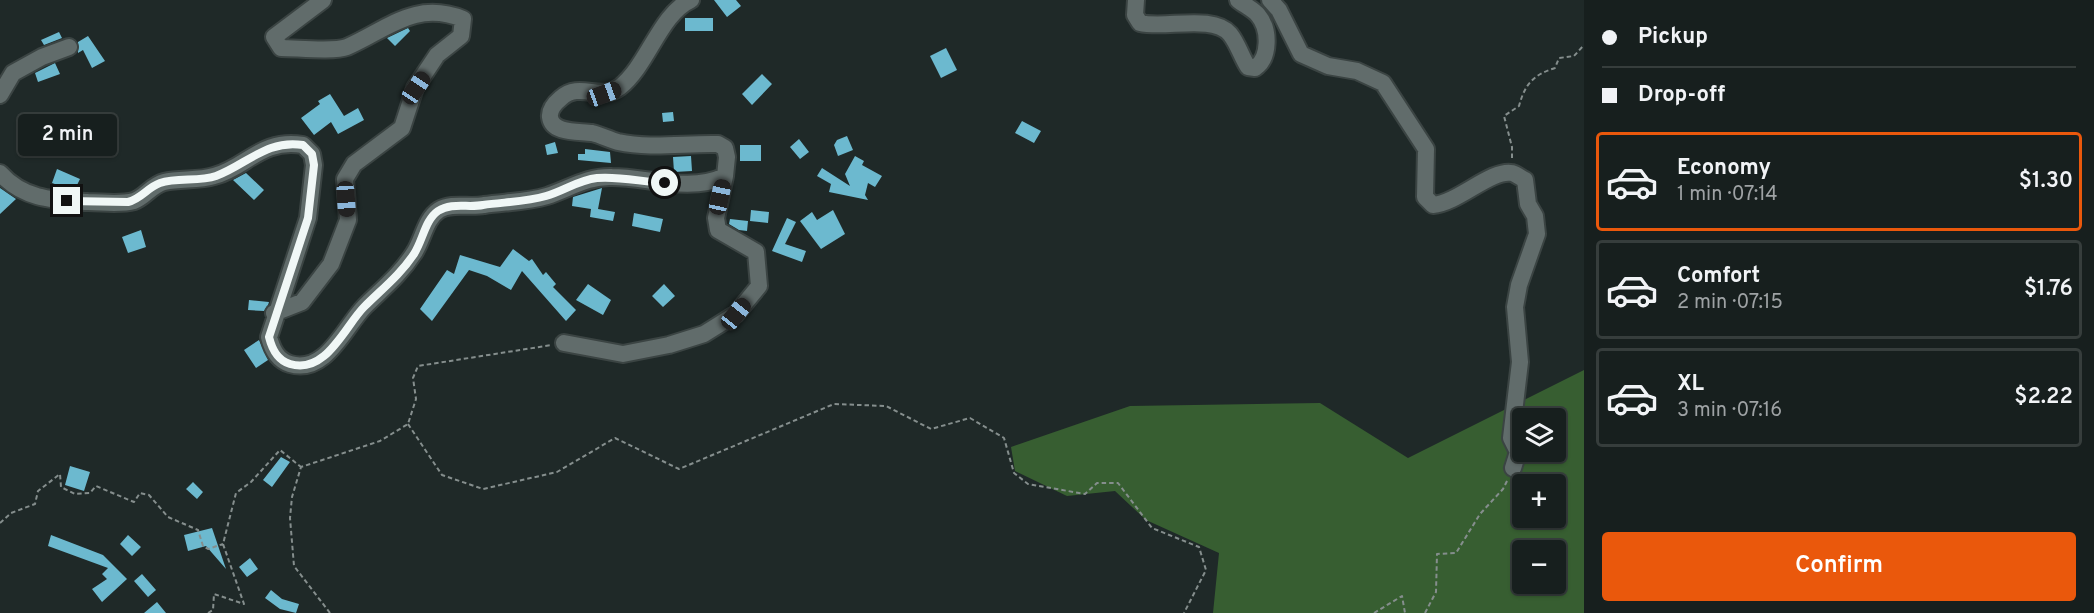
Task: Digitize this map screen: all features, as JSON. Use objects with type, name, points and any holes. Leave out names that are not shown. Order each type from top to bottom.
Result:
[{"type":"street","points":[[274,313],[302,302],[332,264],[348,220],[345,179],[354,164],[402,128],[416,88],[437,55],[461,36],[463,18],[450,9],[419,4],[392,17],[345,48],[281,48],[274,37],[323,0]]},
{"type":"street","points":[[564,343],[623,354],[669,345],[704,334],[736,314],[759,286],[756,252],[718,230],[716,218],[725,176],[727,157],[725,148],[718,144],[670,146],[619,142],[594,134],[558,129],[551,122],[550,112],[553,106],[573,90],[582,89],[604,94],[617,89],[631,77],[675,11],[691,0]]},
{"type":"street","points":[[1136,0],[1135,15],[1140,23],[1155,27],[1215,25],[1228,32],[1248,67],[1255,68],[1263,62],[1266,50],[1265,32],[1259,16],[1238,0]]},
{"type":"street","points":[[1270,0],[1279,10],[1301,54],[1328,66],[1357,71],[1383,82],[1426,148],[1425,197],[1433,205],[1445,204],[1497,176],[1511,173],[1525,180],[1528,204],[1535,216],[1537,234],[1519,285],[1515,307],[1520,362],[1511,438],[1518,452],[1512,468]]},
{"type":"street","points":[[0,95],[13,72],[42,57],[69,47]]},
{"type":"street","points":[[0,173],[21,191],[48,200],[118,203],[137,200],[156,184],[215,176],[255,153],[277,146],[303,145],[312,154],[314,165],[308,218],[296,260],[274,313],[269,337],[278,357],[289,364],[301,366],[314,363],[334,346],[365,306],[393,282],[416,251],[431,217],[439,210],[451,206],[479,206],[546,196],[594,178],[612,177],[647,182],[684,183],[717,180],[725,176]]},
{"type":"path","points":[[1511,173],[1512,147],[1504,116],[1519,106],[1524,88],[1532,78],[1555,68],[1559,58],[1574,56],[1584,45]]},
{"type":"path","points":[[301,467],[380,441],[408,424],[416,399],[413,378],[418,366],[564,343]]},
{"type":"path","points":[[408,424],[442,475],[483,489],[557,472],[615,438],[679,469],[834,404],[886,406],[931,429],[970,418],[1004,438],[1014,474],[1028,484],[1085,494],[1097,483],[1118,483],[1152,528],[1199,547],[1206,570],[1184,613]]},
{"type":"path","points":[[208,613],[213,610],[214,594],[244,604],[224,544],[236,494],[251,482],[280,450],[301,467]]},
{"type":"path","points":[[301,467],[292,497],[290,518],[294,566],[330,613]]},
{"type":"path","points":[[1425,613],[1436,592],[1437,554],[1456,553],[1480,514],[1503,489],[1512,468]]},
{"type":"path","points":[[0,523],[11,513],[35,504],[38,491],[60,474],[61,487],[75,494],[90,493],[96,486],[134,502],[140,494],[149,495],[168,517],[198,530],[203,546],[208,549],[224,544]]},
{"type":"path","points":[[1374,613],[1402,596],[1405,613]]},
{"type":"green space","points":[[1584,370],[1584,613],[1213,613],[1219,553],[1146,520],[1115,491],[1067,496],[1015,471],[1011,447],[1130,406],[1320,403],[1408,458]]},
{"type":"building","points":[[714,0],[736,0],[741,6],[727,17]]},
{"type":"building","points":[[685,18],[713,18],[713,31],[685,31]]},
{"type":"building","points":[[408,28],[410,31],[395,46],[387,38]]},
{"type":"building","points":[[59,32],[62,38],[44,45],[41,40]]},
{"type":"building","points":[[88,36],[105,61],[92,68],[83,50],[78,53],[78,42]]},
{"type":"building","points":[[946,48],[957,70],[941,78],[930,56]]},
{"type":"building","points":[[55,63],[60,74],[38,82],[35,73]]},
{"type":"building","points":[[762,74],[772,84],[752,105],[742,94]]},
{"type":"building","points":[[330,94],[344,116],[358,108],[364,120],[338,134],[331,122],[314,135],[301,118],[320,104],[318,101]]},
{"type":"building","points":[[673,112],[674,121],[663,122],[662,113]]},
{"type":"building","points":[[1022,121],[1041,131],[1034,143],[1015,133]]},
{"type":"building","points":[[847,136],[853,150],[838,156],[834,145],[837,140]]},
{"type":"building","points":[[799,139],[809,152],[800,159],[790,147]]},
{"type":"building","points":[[555,142],[558,153],[547,155],[545,145]]},
{"type":"building","points":[[740,145],[761,145],[761,161],[740,161]]},
{"type":"building","points":[[585,149],[610,152],[611,163],[578,160],[578,154],[585,154]]},
{"type":"building","points":[[691,156],[692,171],[674,172],[673,157]]},
{"type":"building","points":[[855,156],[864,161],[862,165],[882,176],[875,187],[868,183],[865,195],[868,200],[829,192],[831,184],[817,176],[822,168],[850,186],[845,174]]},
{"type":"building","points":[[57,169],[80,179],[74,191],[52,183]]},
{"type":"building","points":[[246,173],[264,190],[254,200],[233,180]]},
{"type":"building","points":[[0,188],[16,199],[0,214]]},
{"type":"building","points":[[602,188],[598,209],[615,212],[613,221],[590,217],[591,209],[572,206],[573,197]]},
{"type":"building","points":[[751,210],[769,212],[768,223],[750,221]]},
{"type":"building","points":[[833,210],[845,234],[821,249],[800,221],[812,212],[817,220]]},
{"type":"building","points":[[634,213],[663,219],[660,232],[632,226]]},
{"type":"building","points":[[787,218],[796,222],[785,244],[806,251],[802,262],[772,251]]},
{"type":"building","points":[[730,219],[748,221],[747,231],[739,230],[729,224]]},
{"type":"building","points":[[141,230],[146,247],[128,253],[122,237]]},
{"type":"building","points":[[513,249],[529,261],[532,259],[543,275],[546,272],[556,284],[553,287],[576,310],[566,321],[522,271],[511,290],[487,276],[469,270],[432,321],[420,309],[447,270],[454,274],[460,255],[500,267]]},
{"type":"building","points":[[588,284],[611,300],[603,315],[576,300]]},
{"type":"building","points":[[664,284],[675,296],[663,307],[652,296]]},
{"type":"building","points":[[249,300],[269,302],[264,311],[248,310]]},
{"type":"building","points":[[259,340],[268,360],[256,368],[244,350]]},
{"type":"building","points":[[281,457],[290,462],[272,487],[263,480]]},
{"type":"building","points":[[70,466],[90,472],[84,491],[65,485]]},
{"type":"building","points":[[193,482],[203,492],[197,499],[186,489]]},
{"type":"building","points":[[212,528],[226,569],[206,546],[188,551],[184,535]]},
{"type":"building","points":[[51,535],[103,555],[127,579],[102,602],[92,589],[107,579],[102,574],[108,568],[48,546]]},
{"type":"building","points":[[128,535],[141,547],[132,556],[120,544]]},
{"type":"building","points":[[250,558],[258,569],[247,577],[239,567]]},
{"type":"building","points":[[142,574],[156,590],[148,597],[134,581]]},
{"type":"building","points":[[271,590],[282,599],[299,604],[296,613],[280,609],[265,598]]},
{"type":"building","points":[[157,602],[166,613],[144,613]]},
{"type":"route","points":[[67,201],[118,203],[137,200],[156,184],[215,176],[255,153],[277,146],[303,145],[312,154],[314,165],[308,218],[296,260],[274,313],[269,337],[278,357],[289,364],[301,366],[314,363],[334,346],[365,306],[393,282],[416,251],[431,217],[439,210],[451,206],[479,206],[546,196],[571,184],[594,178],[612,177],[665,183]]}]
